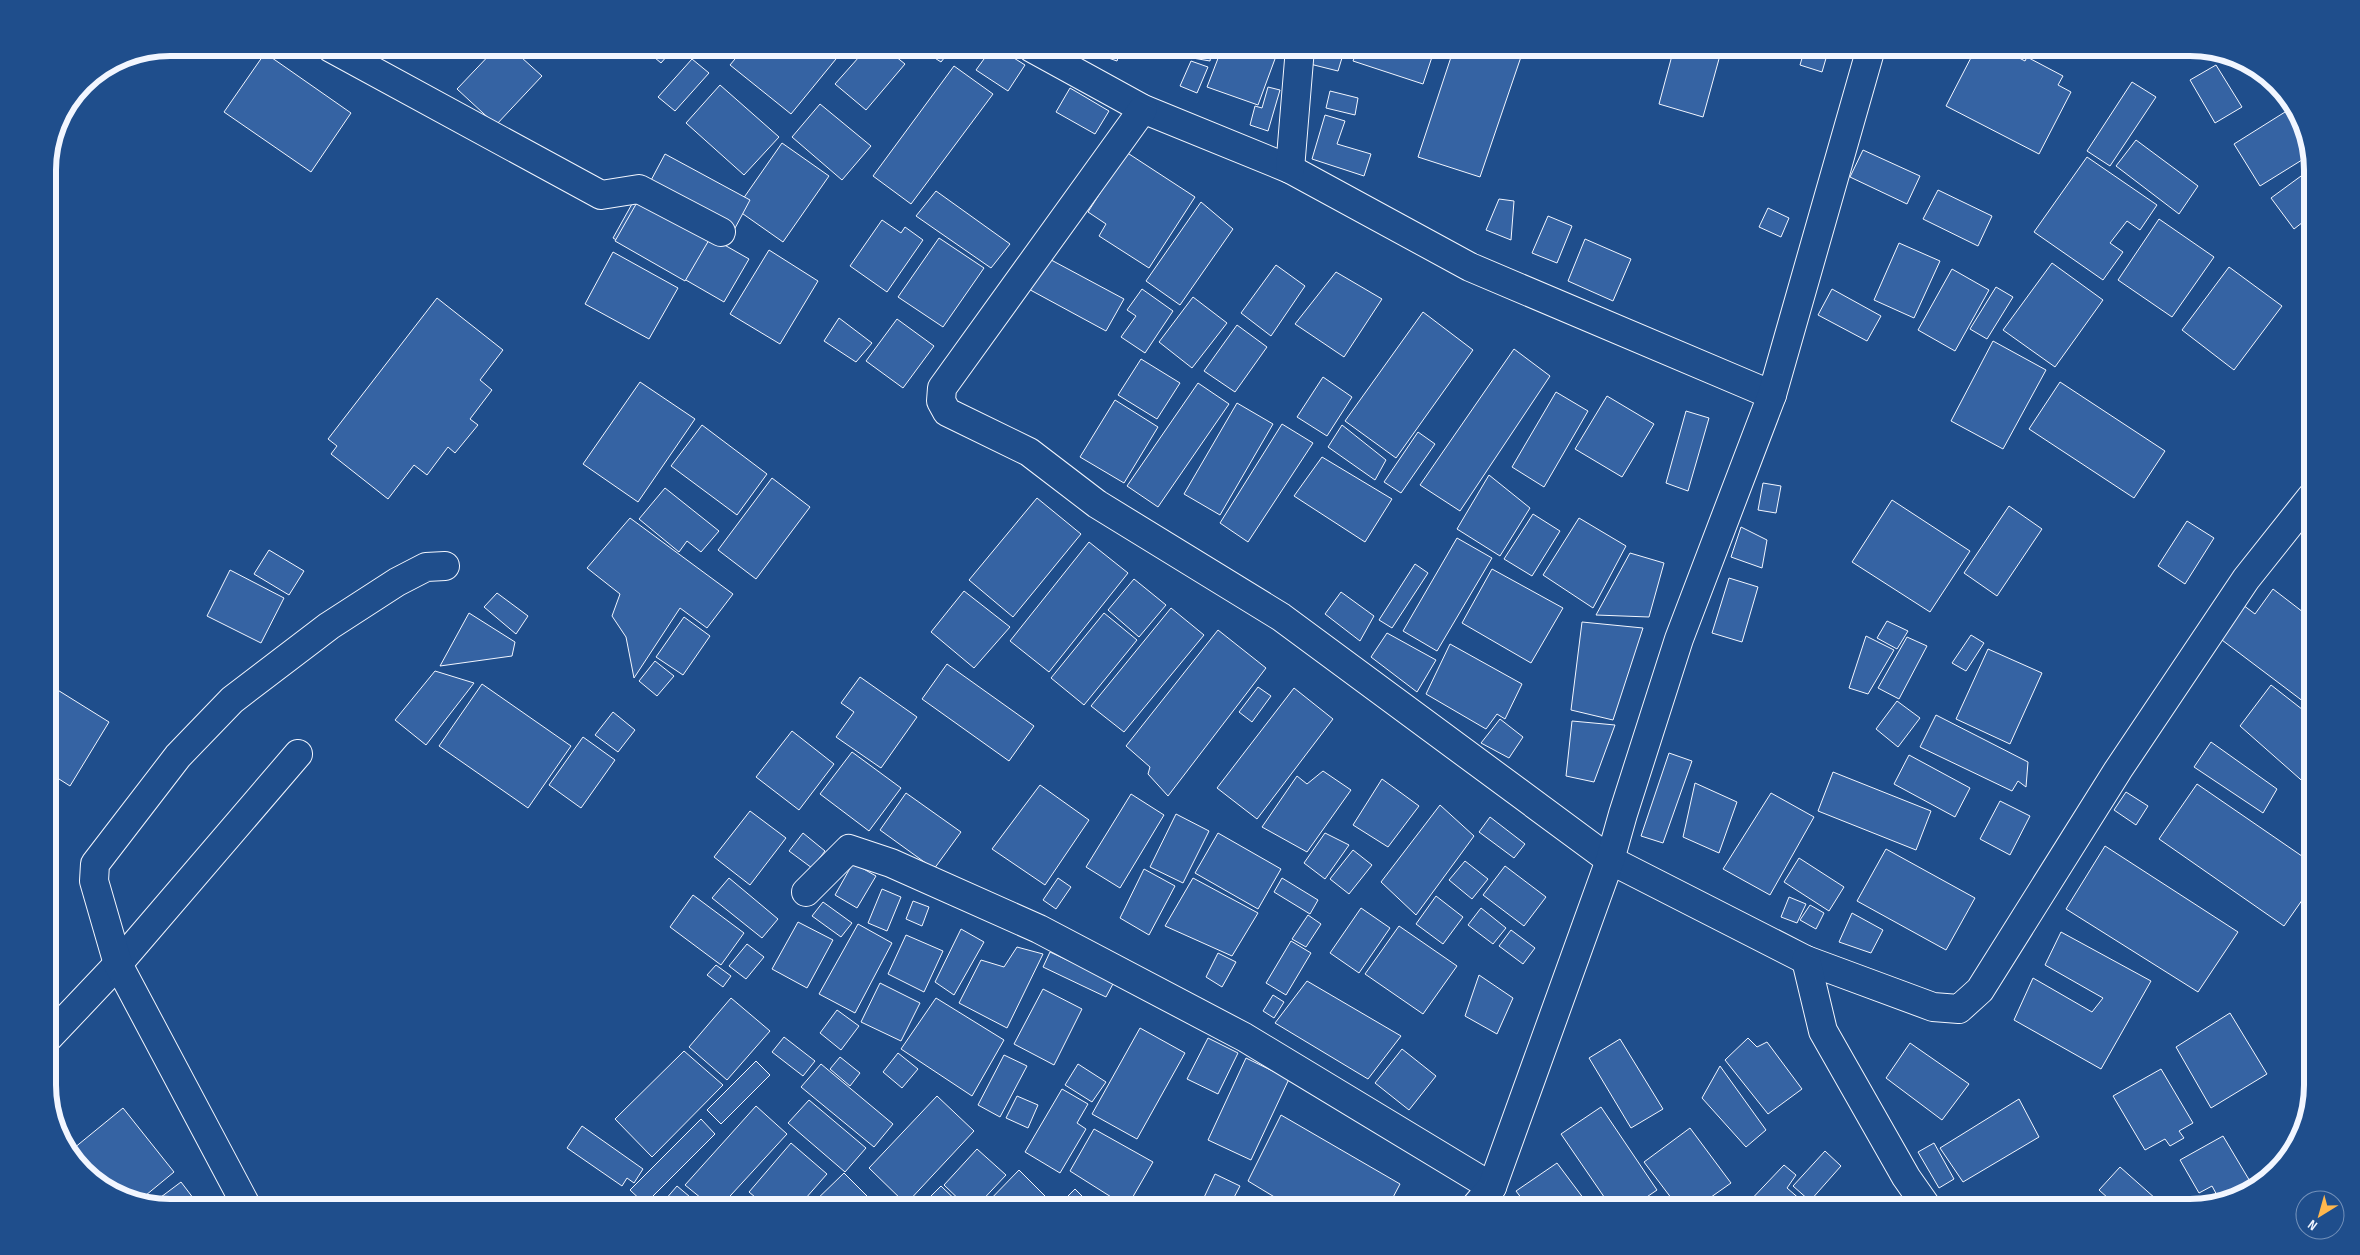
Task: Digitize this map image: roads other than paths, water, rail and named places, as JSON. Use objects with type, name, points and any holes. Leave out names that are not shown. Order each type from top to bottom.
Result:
[{"type":"street","points":[[346,56],[601,194],[639,189],[721,232]]},
{"type":"street","points":[[1047,56],[1143,109],[1290,169],[1470,267],[1772,395]]},
{"type":"street","points":[[1290,169],[1299,56]]},
{"type":"street","points":[[806,892],[849,849],[891,863],[1039,929],[1244,1037],[1484,1197],[1610,860],[1680,639],[1772,395],[1869,56]]},
{"type":"street","points":[[1143,109],[942,388],[941,401],[947,412],[1029,452],[1097,504],[1281,617],[1610,860],[1806,960],[1933,1007],[1959,1009],[1980,990],[2118,770],[2241,587],[2304,506]]},
{"type":"street","points":[[241,1199],[118,964],[98,889],[94,881],[95,864],[178,756],[232,700],[329,626],[426,566],[445,566]]},
{"type":"street","points":[[56,1030],[118,964],[298,754]]},
{"type":"street","points":[[1806,960],[1823,1031],[1906,1177],[1922,1199]]}]
